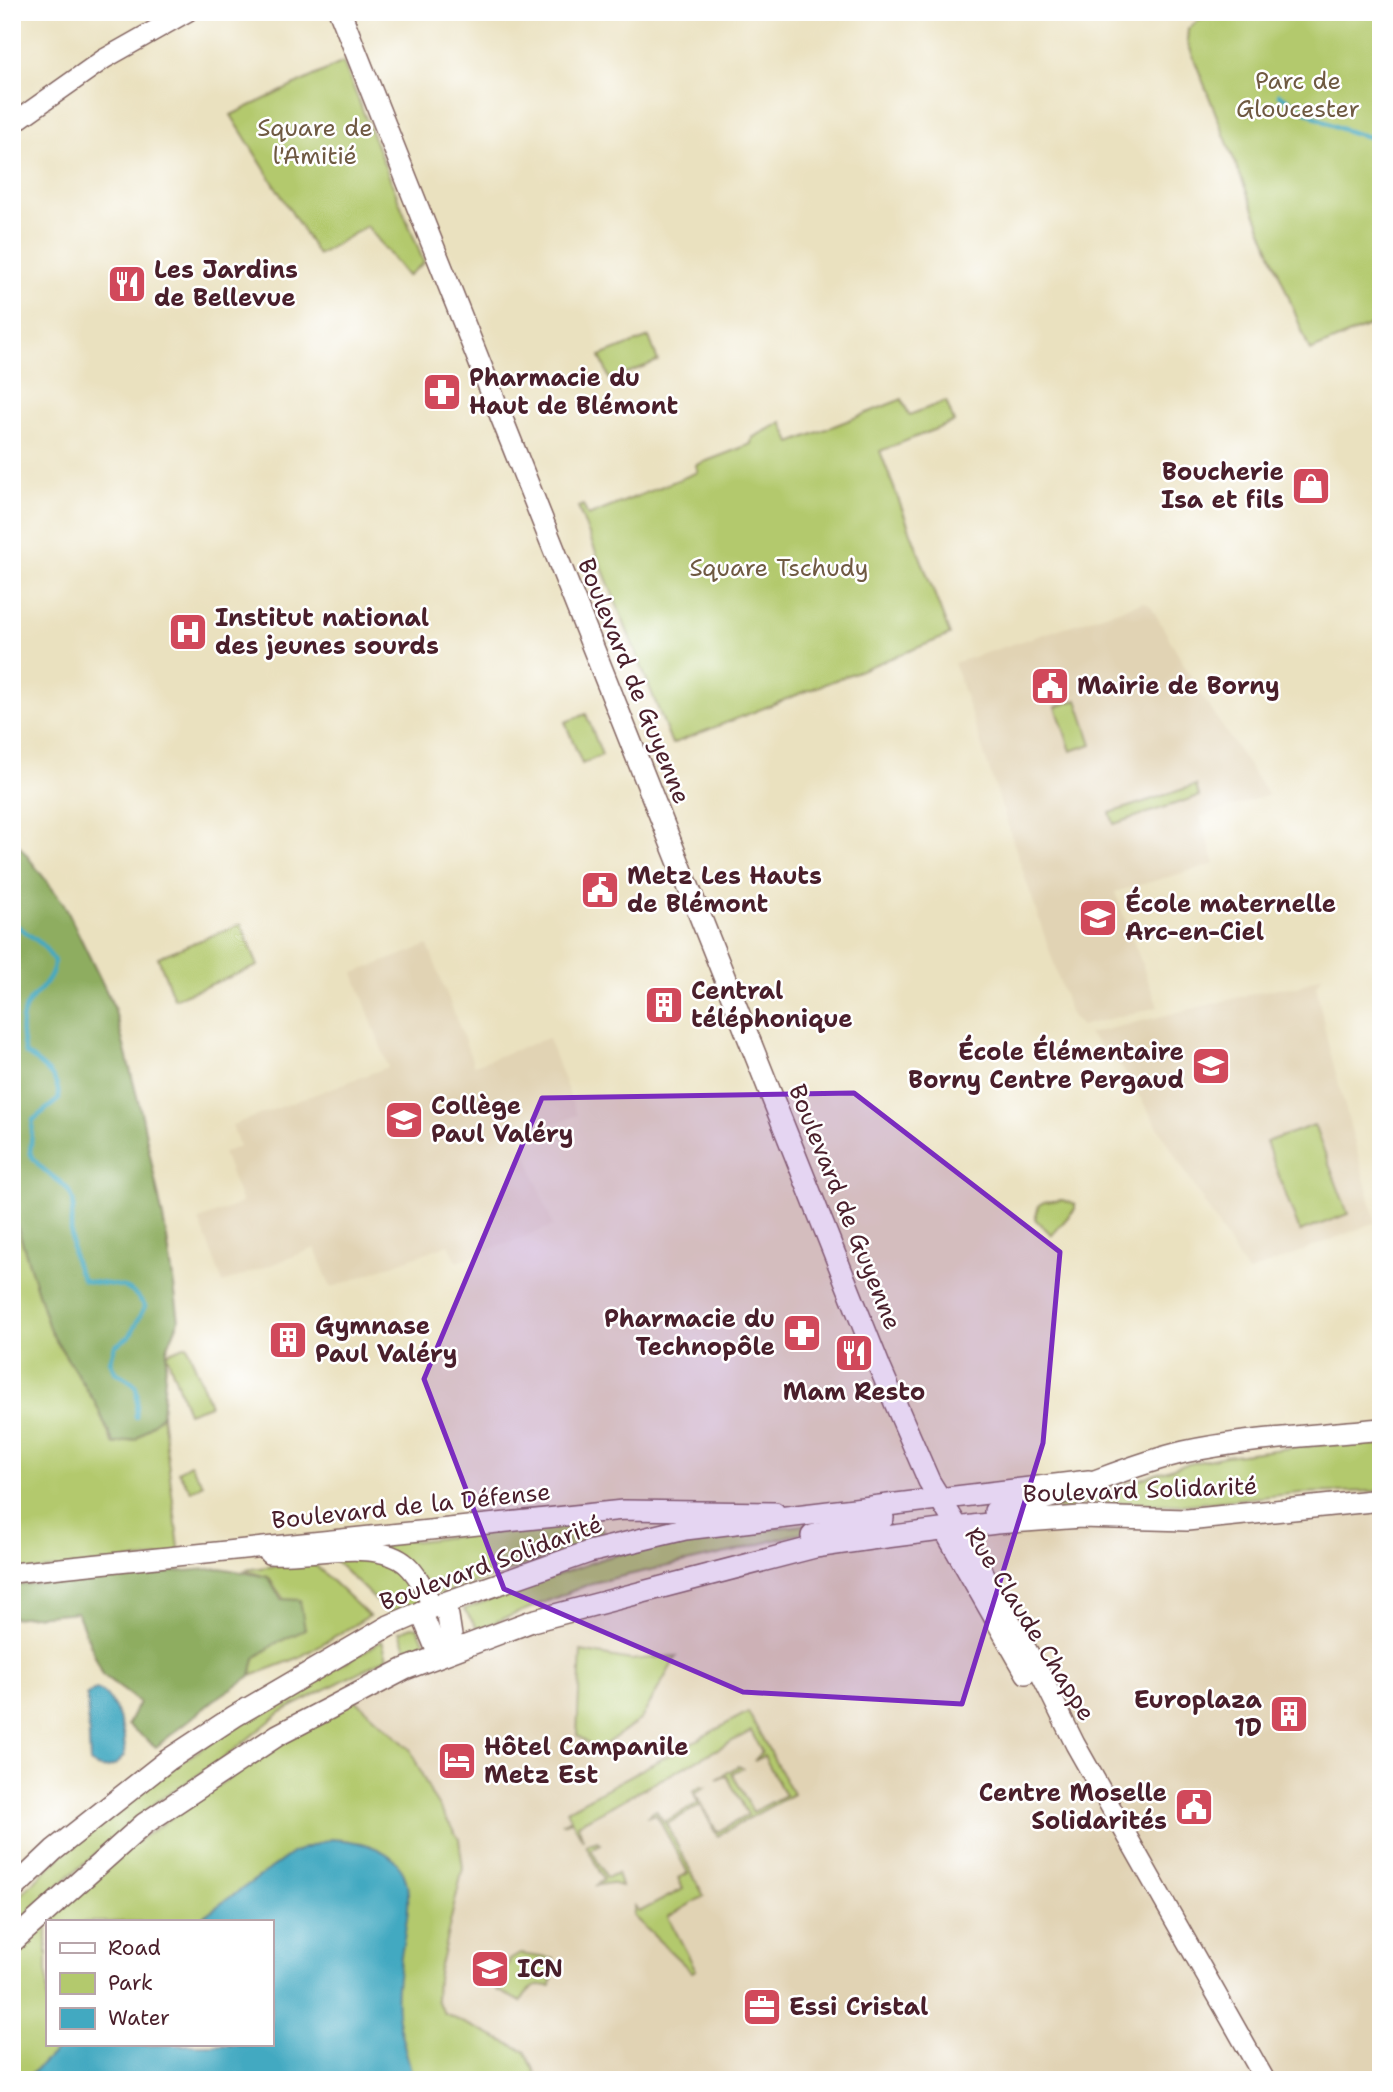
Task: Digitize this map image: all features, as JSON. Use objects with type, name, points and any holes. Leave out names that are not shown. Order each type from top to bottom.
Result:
[{"type":"main road","name":"Boulevard de Guyenne","points":[[340,12],[880,1368],[942,1515]]},
{"type":"main road","name":"Boulevard Solidarité","points":[[12,1941],[144,1824],[209,1778],[350,1695],[491,1635],[580,1606],[740,1569],[814,1547],[1089,1481],[1182,1453],[1381,1429]]},
{"type":"main road","name":"Boulevard Solidarité","points":[[12,1890],[54,1850],[168,1760],[235,1716],[377,1633],[432,1607],[589,1552],[685,1529],[815,1514],[1187,1520],[1381,1500]]},
{"type":"main road","points":[[432,1607],[448,1616],[446,1652]]},
{"type":"street","points":[[12,124],[104,59],[187,12]]},
{"type":"street","name":"Boulevard de la Défense","points":[[12,1573],[623,1510],[815,1514]]},
{"type":"street","name":"Rue Claude Chappe","points":[[942,1515],[1040,1673],[1075,1744],[1265,2080]]},
{"type":"street","points":[[217,1551],[296,1556],[368,1550],[388,1553],[407,1564],[432,1607]]},
{"type":"highlighted area","points":[[854,1093],[1060,1252],[1043,1443],[962,1704],[743,1692],[504,1589],[424,1379],[542,1098]]},
{"type":"shaded area","points":[[1143,602],[1151,606],[1200,693],[1268,795],[1200,817],[1215,864],[1115,892],[1158,1007],[1081,1026],[1071,1016],[954,663]]},
{"type":"shaded area","name":"Collège Paul Valéry","points":[[428,945],[474,1065],[548,1038],[577,1115],[520,1137],[553,1226],[457,1262],[449,1244],[331,1288],[315,1248],[223,1283],[199,1220],[242,1203],[223,1153],[239,1146],[232,1125],[388,1067],[354,973]]},
{"type":"shaded area","points":[[1323,975],[1316,985],[1327,1040],[1376,1222],[1247,1273],[1122,1068],[1088,1034],[1277,988],[1297,987]]},
{"type":"shaded area","points":[[1381,1500],[1381,2080],[12,2080],[12,1944],[350,1695],[532,1621],[815,1547]]},
{"type":"green space","name":"Parc de Gloucester","points":[[1219,12],[1381,12],[1381,321],[1310,351],[1187,41],[1188,29],[1199,20]]},
{"type":"green space","name":"Square de l'Amitié","points":[[343,62],[424,263],[407,276],[367,226],[318,255],[231,115]]},
{"type":"green space","points":[[649,337],[658,361],[610,380],[600,356]]},
{"type":"green space","name":"Square Tschudy","points":[[902,399],[909,415],[946,401],[954,422],[880,451],[950,635],[672,744],[578,507],[583,505],[588,516],[698,472],[696,465],[751,444],[752,438],[782,422],[791,443]]},
{"type":"green space","points":[[1077,700],[1092,744],[1071,751],[1056,707]]},
{"type":"green space","points":[[586,714],[602,755],[582,764],[565,722]]},
{"type":"green space","points":[[1196,785],[1199,796],[1114,824],[1110,813]]},
{"type":"green space","points":[[12,836],[64,904],[114,1007],[142,1116],[167,1238],[179,1320],[167,1349],[162,1415],[136,1439],[114,1444],[96,1404],[50,1331],[12,1209]]},
{"type":"green space","points":[[241,924],[258,966],[174,999],[158,957]]},
{"type":"green space","points":[[1314,1125],[1348,1214],[1300,1232],[1266,1142]]},
{"type":"green space","points":[[1062,1200],[1075,1204],[1075,1209],[1052,1235],[1035,1219],[1039,1205]]},
{"type":"green space","points":[[12,1209],[50,1331],[96,1404],[113,1444],[136,1439],[162,1415],[180,1555],[12,1573]]},
{"type":"green space","points":[[187,1345],[210,1405],[188,1413],[166,1353]]},
{"type":"green space","points":[[1381,1437],[1381,1491],[1300,1493],[1183,1505],[1091,1502],[1066,1509],[1030,1508],[1109,1490],[1179,1466],[1225,1456]]},
{"type":"green space","points":[[190,1464],[203,1484],[191,1491],[178,1471]]},
{"type":"green space","points":[[592,1522],[603,1529],[602,1539],[439,1595],[380,1545],[393,1536],[416,1541]]},
{"type":"green space","points":[[821,1523],[818,1528],[736,1551],[592,1583],[478,1629],[464,1609],[604,1558],[687,1538]]},
{"type":"green space","points":[[332,1558],[377,1558],[403,1572],[419,1602],[393,1617]]},
{"type":"green space","points":[[311,1561],[369,1616],[298,1658],[251,1676],[255,1658],[276,1643],[305,1629],[268,1577],[244,1570]]},
{"type":"green space","points":[[220,1568],[268,1577],[281,1599],[300,1600],[305,1630],[276,1643],[255,1658],[251,1676],[214,1700],[156,1747],[128,1725],[139,1702],[103,1675],[77,1612],[13,1618],[12,1590],[18,1585]]},
{"type":"green space","points":[[412,1627],[418,1628],[428,1649],[410,1657],[399,1632]]},
{"type":"green space","points":[[382,1641],[387,1658],[281,1712],[223,1759],[158,1801],[12,1928],[12,1903],[120,1805],[226,1733]]},
{"type":"green space","points":[[581,1651],[631,1660],[677,1656],[641,1719],[597,1750],[577,1735]]},
{"type":"green space","points":[[350,1695],[410,1749],[432,1796],[459,1839],[463,1868],[437,1978],[436,2000],[445,2014],[525,2051],[539,2080],[12,2080],[12,1942],[69,1888]]},
{"type":"green space","points":[[748,1712],[793,1794],[717,1836],[701,1805],[666,1824],[704,1896],[668,1917],[696,1970],[692,1972],[633,1916],[635,1906],[639,1912],[683,1889],[678,1878],[688,1873],[656,1814],[646,1817],[656,1810],[664,1822],[698,1803],[693,1791],[701,1786],[705,1787],[695,1793],[717,1832],[748,1815],[727,1776],[717,1779],[738,1766],[742,1768],[732,1773],[753,1812],[785,1795],[764,1756],[754,1761],[762,1752],[751,1731],[578,1824],[583,1840],[572,1821],[561,1824],[571,1819],[567,1810]]},
{"type":"green space","points":[[598,1841],[601,1844],[591,1849],[607,1878],[617,1873],[621,1886],[610,1883],[595,1886],[604,1880],[586,1845]]},
{"type":"green space","points":[[520,1954],[554,1959],[551,1986],[532,1988],[521,2002],[497,1990],[510,1960]]},
{"type":"water","points":[[96,1689],[110,1700],[115,1708],[124,1738],[124,1756],[117,1764],[104,1768],[90,1763],[87,1695]]},
{"type":"water","points":[[331,1839],[369,1845],[393,1858],[405,1877],[408,1900],[397,1983],[397,2012],[413,2080],[25,2080],[61,2046],[273,2046],[273,1920],[198,1920],[294,1852]]},
{"type":"waterway","points":[[1279,94],[1327,123],[1353,133],[1381,139]]},
{"type":"waterway","points":[[12,922],[43,945],[54,961],[52,973],[27,1005],[23,1017],[25,1053],[44,1067],[53,1078],[59,1099],[33,1120],[30,1153],[41,1167],[65,1187],[73,1200],[72,1245],[76,1265],[83,1280],[125,1288],[145,1306],[130,1336],[115,1346],[110,1361],[115,1372],[130,1381],[136,1389],[136,1417]]},
{"type":"place","name":"Les Jardins de Bellevue","points":[[127,284]]},
{"type":"place","name":"Pharmacie du Haut de Blémont","points":[[442,392]]},
{"type":"place","name":"Boucherie Isa et fils","points":[[1311,486]]},
{"type":"place","name":"Institut national des jeunes sourds","points":[[188,632]]},
{"type":"place","name":"Mairie de Borny","points":[[1050,686]]},
{"type":"place","name":"Metz Les Hauts de Blémont","points":[[600,890]]},
{"type":"place","name":"École maternelle Arc-en-Ciel","points":[[1098,918]]},
{"type":"place","name":"Central téléphonique","points":[[664,1005]]},
{"type":"place","name":"École Élémentaire Borny Centre Pergaud","points":[[1211,1066]]},
{"type":"place","name":"Collège Paul Valéry","points":[[404,1120]]},
{"type":"place","name":"Pharmacie du Technopôle","points":[[802,1333]]},
{"type":"place","name":"Gymnase Paul Valéry","points":[[288,1340]]},
{"type":"place","name":"Mam Resto","points":[[854,1353]]},
{"type":"place","name":"Europlaza 1D","points":[[1289,1714]]},
{"type":"place","name":"Hôtel Campanile Metz Est","points":[[457,1761]]},
{"type":"place","name":"Centre Moselle Solidarités","points":[[1194,1807]]},
{"type":"place","name":"ICN","points":[[490,1969]]},
{"type":"place","name":"Essi Cristal","points":[[762,2007]]}]
